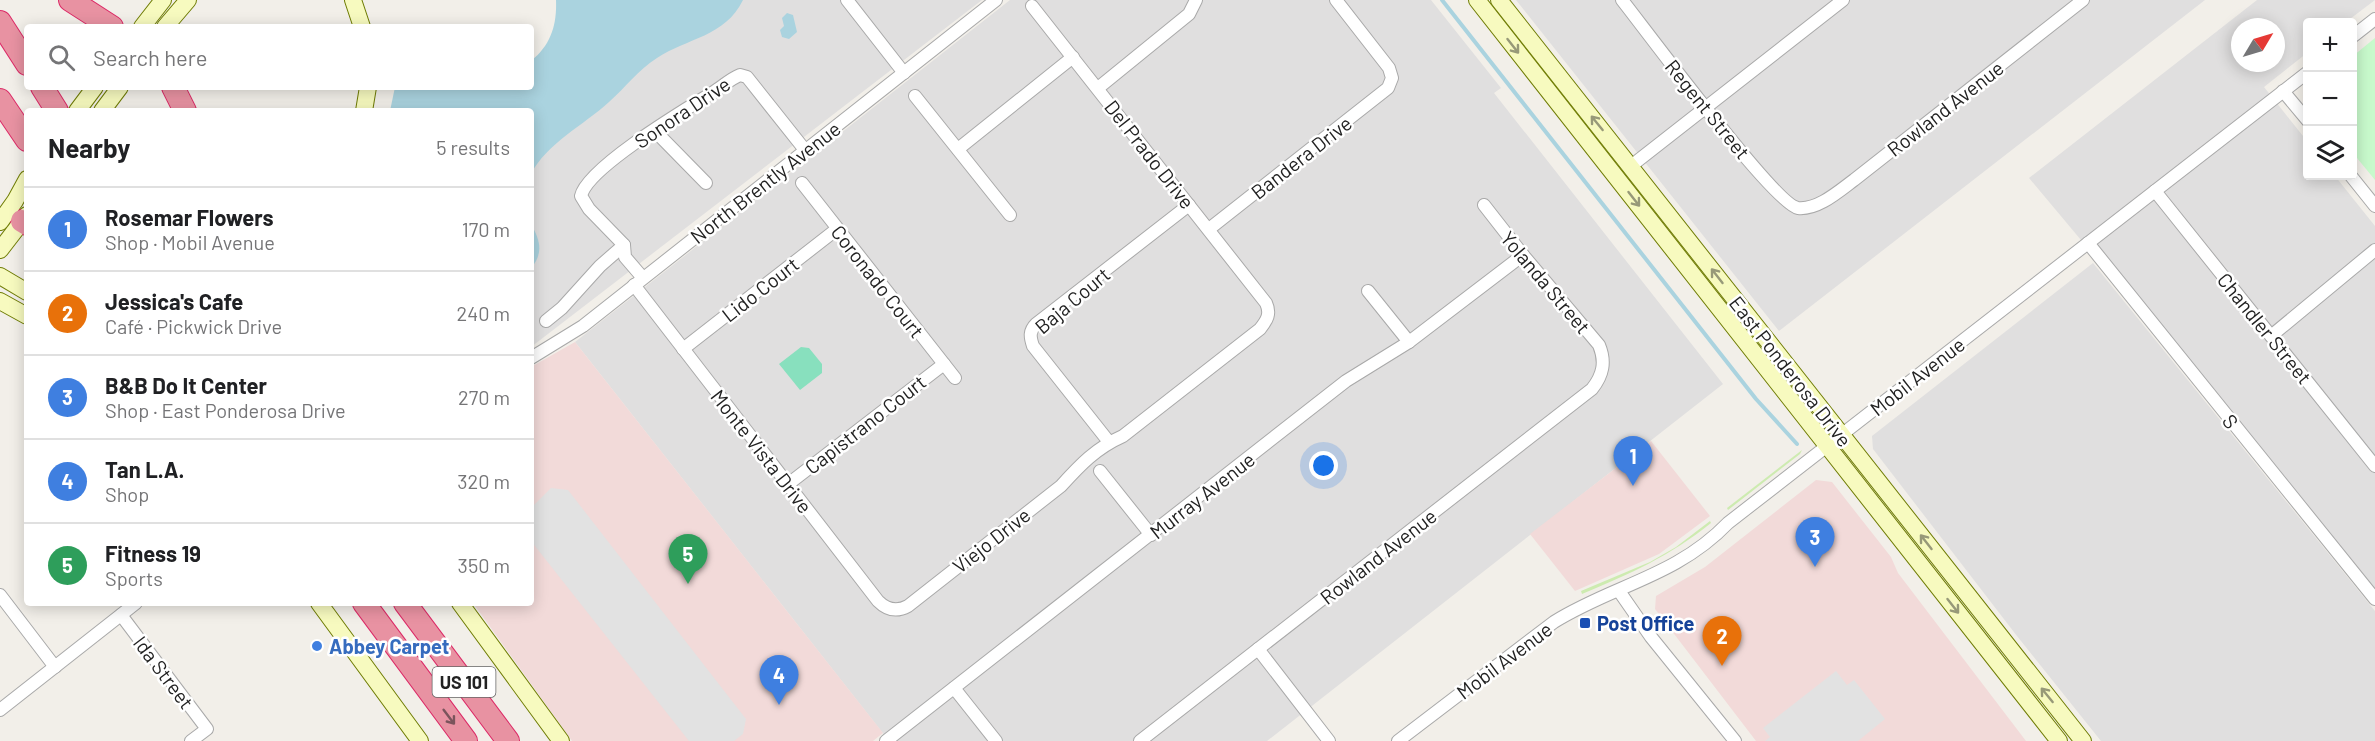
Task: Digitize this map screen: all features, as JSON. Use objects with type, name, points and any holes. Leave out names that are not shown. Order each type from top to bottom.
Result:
[{"type":"highway","points":[[70,0],[107,24]]},
{"type":"highway","points":[[0,22],[24,59]]},
{"type":"highway","points":[[44,90],[55,108]]},
{"type":"highway","points":[[174,90],[184,108]]},
{"type":"highway","points":[[0,100],[24,136]]},
{"type":"highway","name":"US 101","points":[[366,606],[466,741]]},
{"type":"highway","name":"US 101","points":[[410,606],[508,741]]},
{"type":"main road","points":[[144,24],[163,0]]},
{"type":"main road","points":[[168,24],[188,0]]},
{"type":"main road","points":[[352,0],[361,24]]},
{"type":"main road","name":"East Ponderosa Drive","points":[[1477,0],[2059,741]]},
{"type":"main road","name":"East Ponderosa Drive","points":[[1499,0],[2083,741]]},
{"type":"main road","points":[[79,108],[92,90]]},
{"type":"main road","points":[[104,108],[118,90]]},
{"type":"main road","points":[[364,108],[368,90]]},
{"type":"main road","points":[[0,203],[24,183]]},
{"type":"main road","points":[[0,222],[24,183]]},
{"type":"main road","points":[[0,250],[24,222]]},
{"type":"main road","points":[[0,276],[24,290]]},
{"type":"main road","points":[[0,301],[24,314]]},
{"type":"main road","points":[[321,606],[420,741]]},
{"type":"main road","points":[[462,606],[561,741]]},
{"type":"street","points":[[847,0],[904,73]]},
{"type":"street","name":"North Brently Avenue","points":[[534,356],[576,331],[996,0]]},
{"type":"street","points":[[1098,88],[1189,14],[1196,0]]},
{"type":"street","name":"Bandera Drive","points":[[1209,229],[1384,92],[1390,82],[1389,68],[1336,0]]},
{"type":"street","name":"Regent Street","points":[[1622,0],[1705,108],[1784,200],[1792,206],[1802,208]]},
{"type":"street","points":[[1631,166],[1843,0]]},
{"type":"street","name":"Rowland Avenue","points":[[1802,208],[1820,202],[1854,180],[2084,0]]},
{"type":"street","name":"Del Prado Drive","points":[[1032,6],[1209,229],[1269,310],[1268,317],[1260,329],[1122,436],[1109,442]]},
{"type":"street","points":[[2357,33],[2375,19]]},
{"type":"street","points":[[958,149],[1073,57]]},
{"type":"street","name":"Sonora Drive","points":[[580,196],[596,175],[633,145],[693,103],[740,75],[747,77],[805,150]]},
{"type":"street","name":"Mobil Avenue","points":[[1398,741],[1554,622],[1574,610],[1678,563],[1698,550],[1728,523],[2303,75]]},
{"type":"street","points":[[2283,91],[2303,116]]},
{"type":"street","points":[[915,96],[1010,215]]},
{"type":"street","points":[[655,131],[706,183]]},
{"type":"street","points":[[2354,180],[2375,206]]},
{"type":"street","name":"Coronado Court","points":[[802,183],[956,378]]},
{"type":"street","name":"Chandler Street","points":[[2155,191],[2375,466]]},
{"type":"street","name":"Monte Vista Drive","points":[[580,196],[589,209],[624,245],[625,257],[638,281],[683,349],[878,601],[884,606],[895,609]]},
{"type":"street","name":"Baja Court","points":[[1109,442],[1033,346],[1030,340],[1031,331],[1040,321],[1190,205]]},
{"type":"street","name":"Yolanda Street","points":[[1484,205],[1599,345],[1603,362]]},
{"type":"street","name":"Lido Court","points":[[683,349],[837,229]]},
{"type":"street","name":"S","points":[[2088,243],[2375,599]]},
{"type":"street","points":[[546,321],[562,308],[600,266],[624,245]]},
{"type":"street","points":[[2271,336],[2375,250]]},
{"type":"street","name":"Murray Avenue","points":[[886,741],[1346,381],[1409,342],[1523,255]]},
{"type":"street","points":[[1368,291],[1409,342]]},
{"type":"street","name":"Rowland Avenue","points":[[1140,741],[1593,389],[1599,380],[1603,362]]},
{"type":"street","name":"Capistrano Court","points":[[787,485],[944,364]]},
{"type":"street","name":"Viejo Drive","points":[[895,609],[908,606],[1061,486],[1082,463],[1109,442]]},
{"type":"street","points":[[1100,471],[1150,535]]},
{"type":"street","points":[[1619,591],[1651,637],[1735,741]]},
{"type":"street","points":[[0,595],[55,667]]},
{"type":"street","points":[[0,710],[132,606]]},
{"type":"street","name":"Ida Street","points":[[121,615],[207,729],[191,741]]},
{"type":"street","points":[[1258,649],[1329,741]]},
{"type":"street","points":[[954,688],[996,741]]},
{"type":"shaded area","points":[[699,0],[982,0],[534,345],[534,149]]},
{"type":"shaded area","points":[[1010,0],[1431,0],[1501,88],[1494,93],[1723,384],[1267,741],[889,741],[575,342]]},
{"type":"shaded area","points":[[1516,0],[2205,0],[1779,331]]},
{"type":"shaded area","points":[[2257,0],[2375,0],[2351,18],[2303,18],[2303,56],[2285,70],[2285,18],[2234,18]]},
{"type":"shaded area","points":[[2231,20],[2231,72],[2283,72],[2264,87],[2303,136],[2303,180],[2338,180],[2375,226],[2375,591],[2029,178]]},
{"type":"shaded area","points":[[2093,263],[2375,611],[2375,741],[2101,741],[1873,449],[1872,436]]},
{"type":"shaded area","points":[[575,342],[883,733],[873,741],[572,741],[475,606],[534,606],[534,365]]},
{"type":"shaded area","points":[[1651,441],[1710,516],[1659,554],[1575,591],[1530,534]]},
{"type":"shaded area","points":[[1816,480],[1832,482],[1891,557],[1898,573],[2026,741],[1756,741],[1655,609],[1656,596],[1705,567]]},
{"type":"shaded area","points":[[551,488],[568,490],[746,719],[743,734],[734,741],[689,741],[534,545],[534,505]]},
{"type":"shaded area","points":[[1836,671],[1847,685],[1854,680],[1885,719],[1858,741],[1765,741],[1770,737],[1763,728]]},
{"type":"green space","points":[[2375,38],[2375,180],[2357,158],[2357,53]]},
{"type":"green space","points":[[801,347],[809,348],[822,364],[822,373],[800,390],[779,364]]},
{"type":"green space","points":[[1802,450],[1800,454],[1728,510],[1727,508]]},
{"type":"green space","points":[[1710,521],[1711,523],[1696,535],[1665,555],[1582,594],[1581,591],[1650,562],[1676,547]]},
{"type":"water","points":[[556,0],[743,0],[726,22],[716,29],[669,51],[644,68],[609,102],[546,153],[534,169],[534,108],[391,108],[394,90],[534,90],[534,58],[548,41],[555,18]]},
{"type":"water","points":[[787,13],[793,15],[797,32],[789,39],[782,37],[780,30],[784,26],[782,18]]},
{"type":"water","points":[[534,230],[539,246],[534,264]]},
{"type":"waterway","points":[[1442,0],[1756,399],[1797,444]]},
{"type":"place","name":"Rosemar Flowers","points":[[1633,486]]},
{"type":"place","name":"B&B Do It Center","points":[[1815,567]]},
{"type":"place","name":"Fitness 19","points":[[688,584]]},
{"type":"place","name":"Post Office","points":[[1585,623]]},
{"type":"place","name":"Abbey Carpet","points":[[317,646]]},
{"type":"place","name":"Jessica's Cafe","points":[[1722,666]]},
{"type":"place","name":"Tan L.A.","points":[[779,705]]}]
